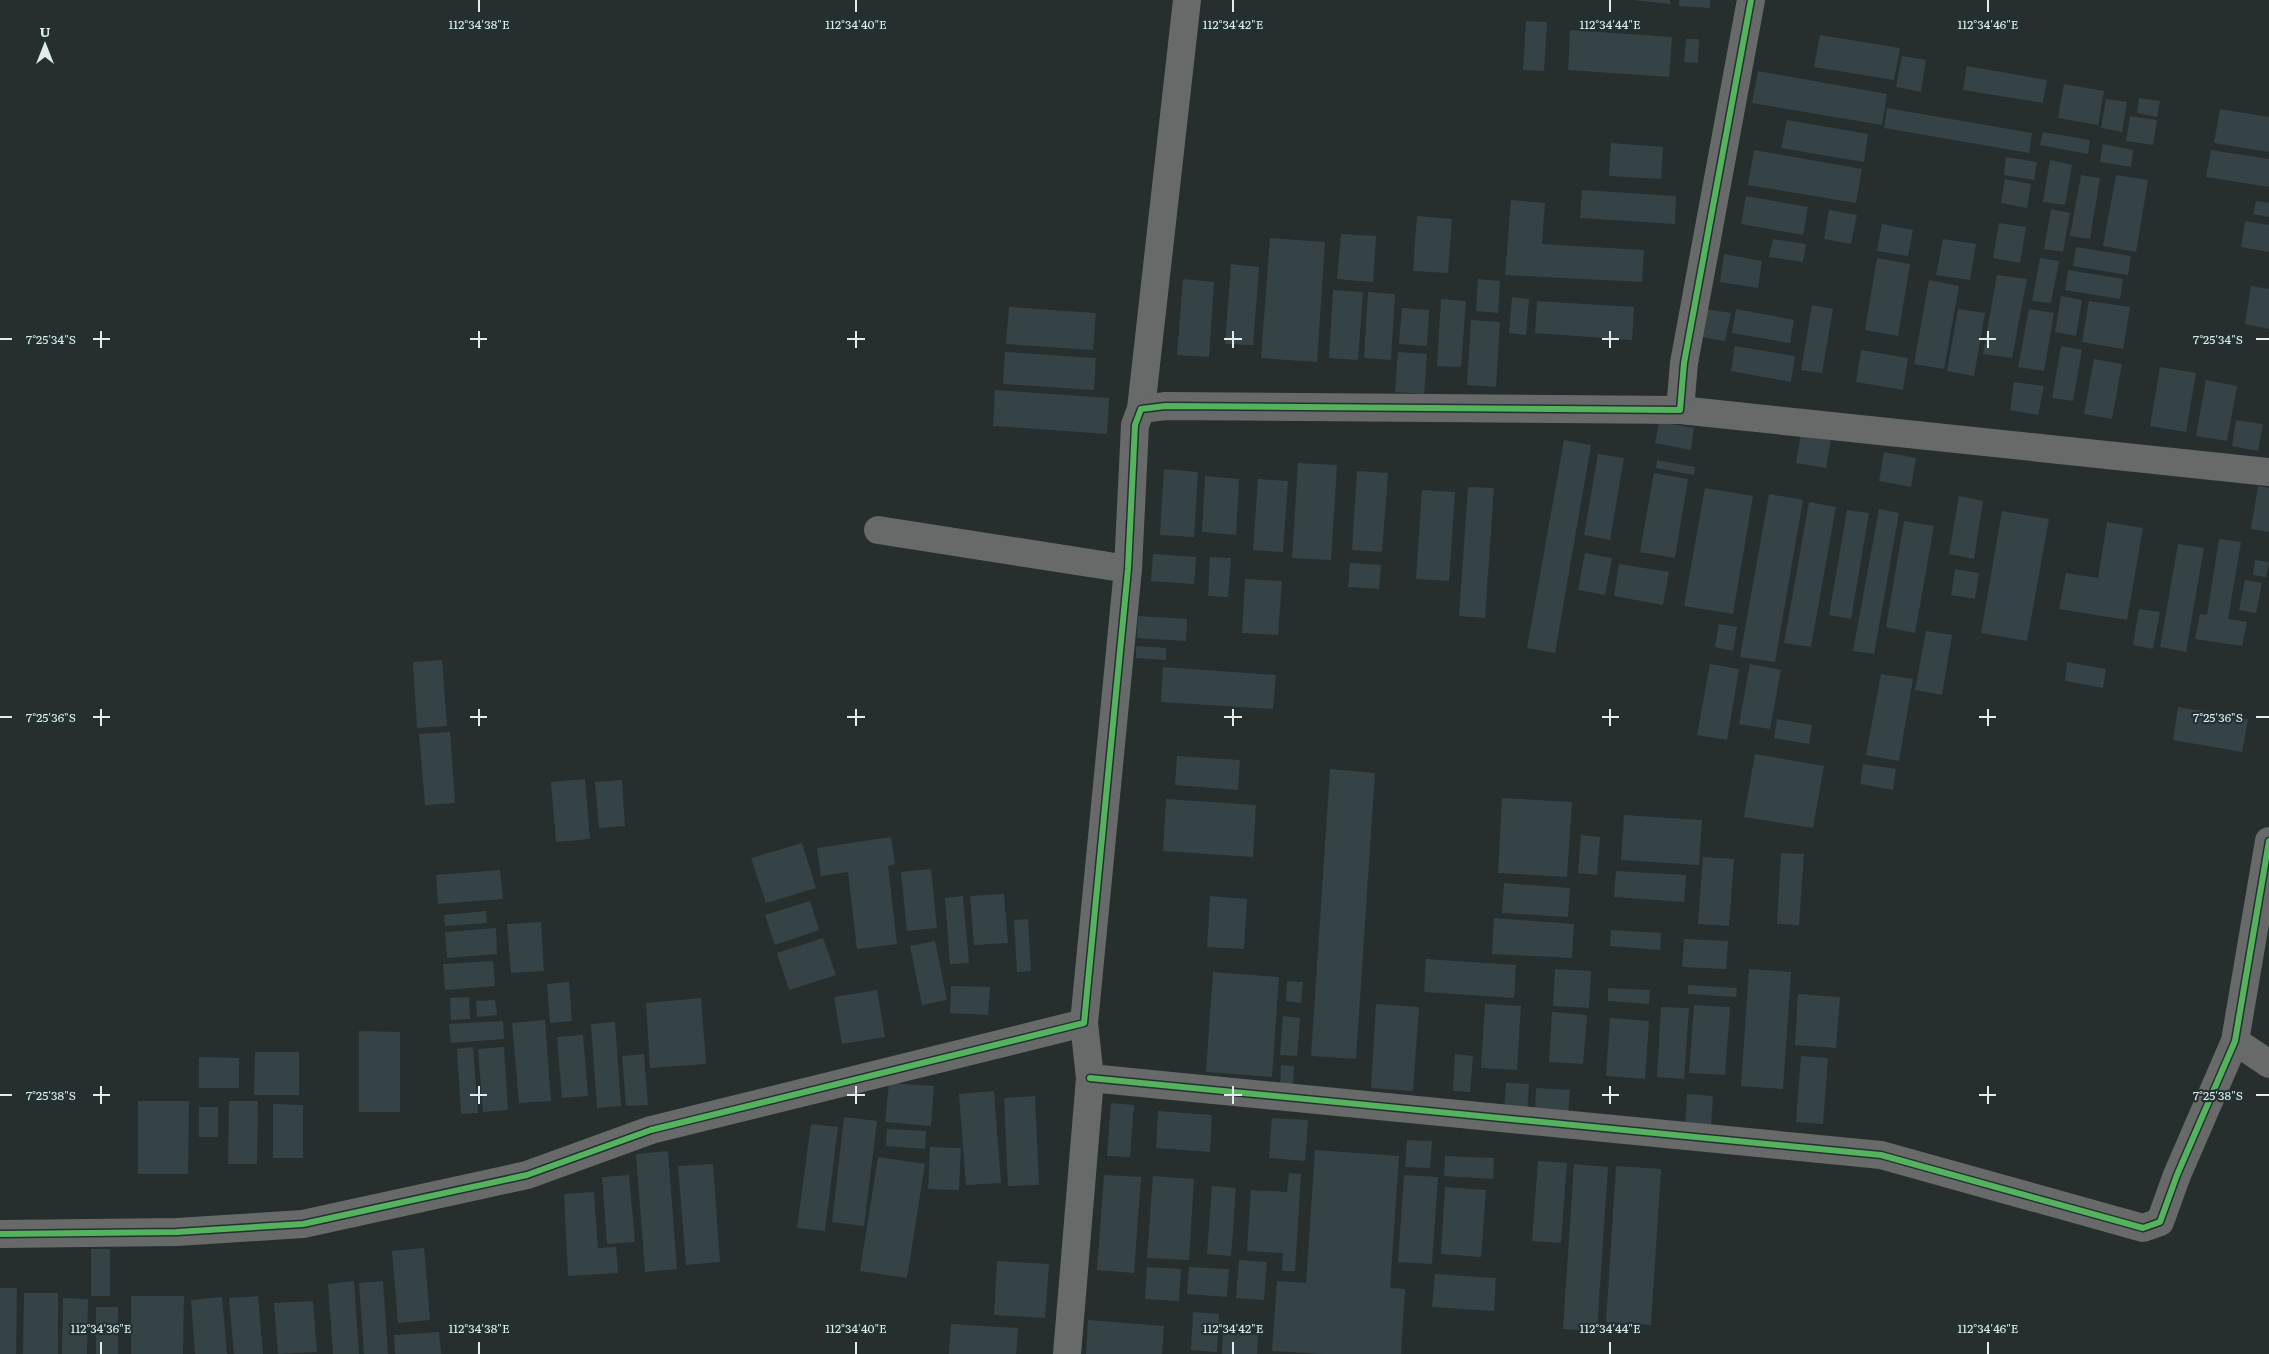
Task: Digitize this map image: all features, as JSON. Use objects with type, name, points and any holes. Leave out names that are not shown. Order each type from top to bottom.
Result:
[{"type":"street","points":[[1067,1354],[1090,1078],[1084,1023],[1128,569],[1135,425],[1140,409],[1187,0]]},
{"type":"street","points":[[1680,410],[1684,363],[1751,0]]},
{"type":"street","points":[[1140,409],[1176,406],[1680,410],[2269,472]]},
{"type":"street","points":[[878,530],[1128,569]]},
{"type":"street","points":[[1090,1078],[1881,1155],[2143,1228],[2160,1222],[2177,1175],[2235,1041],[2269,841]]},
{"type":"street","points":[[0,1234],[177,1232],[303,1224],[527,1175],[651,1130],[1084,1023]]},
{"type":"street","points":[[2235,1041],[2269,1064]]},
{"type":"building","points":[[1632,0],[1670,0],[1670,4]]},
{"type":"building","points":[[1679,0],[1710,0],[1710,8],[1679,6]]},
{"type":"building","points":[[1526,21],[1547,22],[1544,71],[1523,70]]},
{"type":"building","points":[[1570,30],[1672,37],[1669,77],[1568,70]]},
{"type":"building","points":[[1820,35],[1900,48],[1894,80],[1814,67]]},
{"type":"building","points":[[1686,39],[1699,39],[1698,63],[1684,62]]},
{"type":"building","points":[[1902,56],[1926,60],[1921,92],[1896,87]]},
{"type":"building","points":[[1967,66],[2047,80],[2043,103],[1963,90]]},
{"type":"building","points":[[1758,71],[1887,94],[1882,125],[1752,103]]},
{"type":"building","points":[[2064,84],[2104,91],[2098,125],[2058,118]]},
{"type":"building","points":[[2139,98],[2160,101],[2157,117],[2137,113]]},
{"type":"building","points":[[2106,99],[2127,102],[2122,132],[2101,128]]},
{"type":"building","points":[[1887,108],[2032,133],[2029,153],[1884,128]]},
{"type":"building","points":[[2220,109],[2269,117],[2269,152],[2214,143]]},
{"type":"building","points":[[2130,116],[2157,120],[2153,145],[2126,141]]},
{"type":"building","points":[[1787,120],[1868,134],[1864,162],[1781,148]]},
{"type":"building","points":[[2043,132],[2090,140],[2088,154],[2040,145]]},
{"type":"building","points":[[1611,143],[1663,147],[1661,179],[1609,176]]},
{"type":"building","points":[[2103,144],[2133,150],[2131,167],[2100,162]]},
{"type":"building","points":[[1754,150],[1862,169],[1856,203],[1748,185]]},
{"type":"building","points":[[2211,150],[2269,159],[2269,187],[2206,177]]},
{"type":"building","points":[[2006,157],[2037,162],[2034,180],[2004,175]]},
{"type":"building","points":[[2050,160],[2072,165],[2065,205],[2043,202]]},
{"type":"building","points":[[2081,175],[2100,178],[2090,239],[2070,236]]},
{"type":"building","points":[[2116,175],[2148,180],[2136,252],[2103,246]]},
{"type":"building","points":[[2005,179],[2031,184],[2027,208],[2001,203]]},
{"type":"building","points":[[1582,190],[1676,196],[1675,224],[1580,218]]},
{"type":"building","points":[[1746,196],[1808,207],[1803,235],[1741,224]]},
{"type":"building","points":[[1511,200],[1545,203],[1542,244],[1644,250],[1642,282],[1505,275]]},
{"type":"building","points":[[2256,201],[2269,203],[2269,217],[2253,214]]},
{"type":"building","points":[[2051,209],[2070,213],[2063,252],[2044,249]]},
{"type":"building","points":[[1829,210],[1857,215],[1851,244],[1824,239]]},
{"type":"building","points":[[1417,216],[1452,219],[1448,273],[1413,271]]},
{"type":"building","points":[[2245,221],[2269,225],[2269,252],[2241,247]]},
{"type":"building","points":[[1999,223],[2026,227],[2020,263],[1993,258]]},
{"type":"building","points":[[1882,224],[1913,230],[1908,256],[1877,251]]},
{"type":"building","points":[[1341,234],[1376,236],[1373,282],[1337,279]]},
{"type":"building","points":[[1270,238],[1325,242],[1317,362],[1261,358]]},
{"type":"building","points":[[1773,239],[1806,244],[1803,262],[1769,257]]},
{"type":"building","points":[[1943,239],[1976,244],[1970,280],[1936,275]]},
{"type":"building","points":[[2076,247],[2131,256],[2128,275],[2073,266]]},
{"type":"building","points":[[1724,254],[1762,261],[1758,288],[1720,282]]},
{"type":"building","points":[[1877,258],[1910,264],[1898,336],[1865,330]]},
{"type":"building","points":[[2040,258],[2059,261],[2051,303],[2032,301]]},
{"type":"building","points":[[1231,264],[1259,267],[1253,345],[1225,344]]},
{"type":"building","points":[[2068,270],[2123,279],[2120,299],[2065,290]]},
{"type":"building","points":[[1997,275],[2027,279],[2012,358],[1983,354]]},
{"type":"building","points":[[1183,279],[1214,282],[1209,357],[1177,355]]},
{"type":"building","points":[[1478,279],[1500,281],[1498,313],[1476,311]]},
{"type":"building","points":[[1929,280],[1959,286],[1944,369],[1914,364]]},
{"type":"building","points":[[2251,286],[2269,289],[2269,329],[2245,324]]},
{"type":"building","points":[[1333,290],[1363,292],[1358,360],[1329,358]]},
{"type":"building","points":[[1368,292],[1395,294],[1391,360],[1364,358]]},
{"type":"building","points":[[2061,296],[2082,300],[2076,336],[2055,332]]},
{"type":"building","points":[[1512,297],[1529,299],[1526,335],[1509,333]]},
{"type":"building","points":[[1441,299],[1466,301],[1461,367],[1437,366]]},
{"type":"building","points":[[1537,301],[1634,307],[1632,340],[1535,333]]},
{"type":"building","points":[[2089,301],[2130,307],[2123,349],[2082,342]]},
{"type":"building","points":[[1812,305],[1833,309],[1822,373],[1801,370]]},
{"type":"building","points":[[1009,307],[1096,313],[1093,350],[1006,344]]},
{"type":"building","points":[[1402,308],[1429,310],[1427,346],[1399,344]]},
{"type":"building","points":[[1706,309],[1731,313],[1725,341],[1701,337]]},
{"type":"building","points":[[1736,309],[1794,320],[1790,343],[1732,333]]},
{"type":"building","points":[[1958,309],[1985,313],[1974,376],[1947,371]]},
{"type":"building","points":[[2029,309],[2054,313],[2044,371],[2018,367]]},
{"type":"building","points":[[1471,320],[1500,322],[1496,387],[1467,385]]},
{"type":"building","points":[[1735,346],[1795,356],[1791,382],[1731,371]]},
{"type":"building","points":[[2061,346],[2082,350],[2073,401],[2052,398]]},
{"type":"building","points":[[1861,350],[1908,358],[1903,390],[1856,382]]},
{"type":"building","points":[[1005,352],[1096,358],[1094,390],[1003,384]]},
{"type":"building","points":[[1398,352],[1427,354],[1424,394],[1395,392]]},
{"type":"building","points":[[2094,359],[2122,364],[2112,419],[2084,414]]},
{"type":"building","points":[[2160,367],[2196,373],[2186,432],[2150,426]]},
{"type":"building","points":[[2206,380],[2237,386],[2227,441],[2196,436]]},
{"type":"building","points":[[2014,382],[2044,386],[2038,415],[2010,410]]},
{"type":"building","points":[[995,390],[1109,398],[1107,434],[993,426]]},
{"type":"building","points":[[2236,420],[2263,424],[2258,451],[2232,446]]},
{"type":"building","points":[[1659,422],[1694,428],[1691,450],[1655,443]]},
{"type":"building","points":[[1801,434],[1831,439],[1826,468],[1796,463]]},
{"type":"building","points":[[1564,440],[1591,445],[1555,653],[1527,648]]},
{"type":"building","points":[[1884,452],[1916,458],[1911,487],[1879,481]]},
{"type":"building","points":[[1598,454],[1624,458],[1610,540],[1584,535]]},
{"type":"building","points":[[1657,460],[1695,467],[1694,475],[1656,468]]},
{"type":"building","points":[[1298,463],[1337,465],[1331,560],[1292,558]]},
{"type":"building","points":[[1164,469],[1198,472],[1194,537],[1160,535]]},
{"type":"building","points":[[1357,471],[1388,473],[1382,552],[1352,550]]},
{"type":"building","points":[[1654,473],[1688,479],[1675,558],[1640,552]]},
{"type":"building","points":[[1205,476],[1239,479],[1236,535],[1202,532]]},
{"type":"building","points":[[1258,479],[1288,481],[1283,552],[1253,550]]},
{"type":"building","points":[[2258,486],[2269,488],[2269,532],[2251,529]]},
{"type":"building","points":[[1468,487],[1494,488],[1485,618],[1459,616]]},
{"type":"building","points":[[1705,488],[1753,496],[1733,614],[1684,606]]},
{"type":"building","points":[[1422,490],[1455,492],[1449,581],[1416,579]]},
{"type":"building","points":[[1769,494],[1803,500],[1775,662],[1740,657]]},
{"type":"building","points":[[1959,496],[1983,501],[1974,559],[1949,554]]},
{"type":"building","points":[[1809,502],[1836,507],[1811,647],[1784,643]]},
{"type":"building","points":[[1879,509],[1899,513],[1874,654],[1853,651]]},
{"type":"building","points":[[1847,510],[1869,513],[1851,619],[1829,615]]},
{"type":"building","points":[[2002,511],[2049,519],[2027,641],[1981,633]]},
{"type":"building","points":[[1904,521],[1934,526],[1915,633],[1886,627]]},
{"type":"building","points":[[2107,522],[2143,528],[2127,620],[2059,609],[2066,573],[2098,578]]},
{"type":"building","points":[[2219,539],[2241,542],[2228,619],[2247,622],[2242,646],[2195,639],[2200,614],[2207,615]]},
{"type":"building","points":[[2178,544],[2204,548],[2186,652],[2160,647]]},
{"type":"building","points":[[1585,553],[1612,558],[1605,595],[1578,590]]},
{"type":"building","points":[[1153,554],[1196,557],[1194,584],[1151,581]]},
{"type":"building","points":[[1210,557],[1231,558],[1228,597],[1208,596]]},
{"type":"building","points":[[2255,560],[2269,562],[2266,577],[2253,575]]},
{"type":"building","points":[[1350,563],[1381,565],[1379,589],[1348,587]]},
{"type":"building","points":[[1619,564],[1669,572],[1663,605],[1614,596]]},
{"type":"building","points":[[1955,569],[1979,573],[1975,599],[1951,595]]},
{"type":"building","points":[[1245,579],[1282,581],[1278,635],[1242,633]]},
{"type":"building","points":[[2245,580],[2262,583],[2256,613],[2239,610]]},
{"type":"building","points":[[2139,609],[2160,612],[2153,649],[2133,645]]},
{"type":"building","points":[[1138,616],[1187,619],[1186,641],[1137,638]]},
{"type":"building","points":[[1719,624],[1737,627],[1733,651],[1715,647]]},
{"type":"building","points":[[1926,631],[1952,635],[1942,695],[1915,690]]},
{"type":"building","points":[[1136,646],[1166,648],[1166,660],[1136,658]]},
{"type":"building","points":[[442,660],[447,726],[417,728],[413,662]]},
{"type":"building","points":[[2067,662],[2106,669],[2103,688],[2065,681]]},
{"type":"building","points":[[1710,664],[1739,669],[1727,740],[1697,735]]},
{"type":"building","points":[[1750,664],[1781,670],[1770,729],[1739,724]]},
{"type":"building","points":[[1163,667],[1276,675],[1273,709],[1161,702]]},
{"type":"building","points":[[1881,674],[1913,679],[1899,761],[1866,755]]},
{"type":"building","points":[[2178,707],[2248,719],[2242,752],[2173,740]]},
{"type":"building","points":[[1777,719],[1812,725],[1809,744],[1774,738]]},
{"type":"building","points":[[450,732],[455,803],[425,805],[419,734]]},
{"type":"building","points":[[1755,754],[1824,766],[1813,828],[1744,817]]},
{"type":"building","points":[[1177,756],[1240,760],[1238,790],[1175,785]]},
{"type":"building","points":[[1863,764],[1896,769],[1893,790],[1860,784]]},
{"type":"building","points":[[1330,769],[1375,773],[1356,1059],[1311,1056]]},
{"type":"building","points":[[585,779],[590,839],[556,842],[551,782]]},
{"type":"building","points":[[622,780],[625,826],[599,828],[595,782]]},
{"type":"building","points":[[1502,798],[1572,802],[1567,877],[1498,873]]},
{"type":"building","points":[[1166,799],[1256,805],[1253,857],[1163,851]]},
{"type":"building","points":[[1624,815],[1702,820],[1699,865],[1621,860]]},
{"type":"building","points":[[1581,835],[1600,837],[1597,875],[1578,873]]},
{"type":"building","points":[[891,837],[895,864],[888,866],[897,944],[857,949],[848,872],[821,876],[817,848]]},
{"type":"building","points":[[802,843],[816,888],[766,903],[751,858]]},
{"type":"building","points":[[1781,853],[1804,854],[1799,925],[1777,924]]},
{"type":"building","points":[[1703,857],[1734,859],[1729,926],[1698,924]]},
{"type":"building","points":[[931,869],[937,928],[907,931],[901,872]]},
{"type":"building","points":[[500,870],[503,899],[438,904],[436,875]]},
{"type":"building","points":[[1616,871],[1686,875],[1684,902],[1614,897]]},
{"type":"building","points":[[1504,883],[1570,888],[1568,917],[1502,913]]},
{"type":"building","points":[[1004,894],[1008,943],[974,945],[970,896]]},
{"type":"building","points":[[963,896],[969,963],[950,964],[945,898]]},
{"type":"building","points":[[1210,896],[1247,899],[1244,949],[1207,947]]},
{"type":"building","points":[[810,901],[819,930],[775,945],[765,915]]},
{"type":"building","points":[[486,911],[487,923],[445,926],[444,915]]},
{"type":"building","points":[[1494,918],[1574,924],[1572,958],[1492,954]]},
{"type":"building","points":[[1028,919],[1031,971],[1017,972],[1014,920]]},
{"type":"building","points":[[541,922],[544,971],[511,973],[507,924]]},
{"type":"building","points":[[496,928],[497,954],[447,958],[445,932]]},
{"type":"building","points":[[1611,930],[1661,933],[1660,950],[1610,946]]},
{"type":"building","points":[[823,938],[836,975],[789,990],[777,953]]},
{"type":"building","points":[[1684,939],[1728,941],[1726,969],[1682,967]]},
{"type":"building","points":[[935,941],[947,1000],[922,1005],[910,946]]},
{"type":"building","points":[[1426,959],[1516,965],[1514,998],[1424,992]]},
{"type":"building","points":[[493,961],[495,986],[445,990],[443,964]]},
{"type":"building","points":[[1555,969],[1591,971],[1589,1008],[1553,1006]]},
{"type":"building","points":[[1749,969],[1791,972],[1783,1089],[1741,1086]]},
{"type":"building","points":[[1213,972],[1279,977],[1272,1077],[1206,1072]]},
{"type":"building","points":[[1287,981],[1303,982],[1301,1003],[1286,1001]]},
{"type":"building","points":[[569,982],[572,1021],[550,1023],[547,984]]},
{"type":"building","points":[[1688,985],[1737,988],[1736,997],[1688,994]]},
{"type":"building","points":[[951,986],[990,987],[988,1015],[950,1013]]},
{"type":"building","points":[[1608,988],[1650,990],[1649,1004],[1608,1001]]},
{"type":"building","points":[[877,990],[885,1037],[842,1044],[834,997]]},
{"type":"building","points":[[1798,994],[1840,997],[1836,1048],[1795,1045]]},
{"type":"building","points":[[469,997],[470,1019],[451,1020],[450,998]]},
{"type":"building","points":[[701,998],[706,1064],[650,1068],[646,1003]]},
{"type":"building","points":[[495,1000],[497,1015],[477,1017],[476,1001]]},
{"type":"building","points":[[1376,1004],[1419,1007],[1413,1091],[1371,1088]]},
{"type":"building","points":[[1485,1004],[1521,1006],[1517,1070],[1481,1068]]},
{"type":"building","points":[[1694,1005],[1730,1007],[1725,1075],[1689,1073]]},
{"type":"building","points":[[1661,1007],[1689,1008],[1684,1079],[1657,1077]]},
{"type":"building","points":[[1552,1012],[1587,1015],[1583,1064],[1549,1062]]},
{"type":"building","points":[[1283,1016],[1300,1018],[1297,1056],[1280,1055]]},
{"type":"building","points":[[1610,1018],[1649,1021],[1645,1079],[1606,1076]]},
{"type":"building","points":[[545,1020],[551,1101],[519,1103],[512,1023]]},
{"type":"building","points":[[503,1021],[504,1039],[451,1043],[449,1024]]},
{"type":"building","points":[[615,1022],[621,1106],[597,1108],[591,1024]]},
{"type":"building","points":[[359,1031],[400,1032],[400,1112],[359,1112]]},
{"type":"building","points":[[583,1035],[588,1096],[562,1098],[557,1037]]},
{"type":"building","points":[[473,1047],[478,1113],[461,1114],[457,1049]]},
{"type":"building","points":[[504,1047],[508,1110],[483,1112],[478,1049]]},
{"type":"building","points":[[255,1052],[299,1052],[299,1095],[254,1095]]},
{"type":"building","points":[[644,1054],[648,1105],[626,1106],[622,1056]]},
{"type":"building","points":[[1455,1054],[1473,1056],[1470,1092],[1453,1091]]},
{"type":"building","points":[[1801,1056],[1828,1058],[1823,1124],[1796,1122]]},
{"type":"building","points":[[199,1057],[239,1058],[239,1088],[199,1088]]},
{"type":"building","points":[[1281,1065],[1294,1066],[1293,1086],[1280,1084]]},
{"type":"building","points":[[889,1083],[934,1086],[931,1126],[885,1122]]},
{"type":"building","points":[[1506,1083],[1529,1084],[1527,1113],[1504,1111]]},
{"type":"building","points":[[1536,1088],[1570,1090],[1568,1115],[1535,1113]]},
{"type":"building","points":[[994,1091],[1001,1183],[966,1185],[959,1094]]},
{"type":"building","points":[[1687,1094],[1713,1096],[1711,1127],[1685,1126]]},
{"type":"building","points":[[1035,1096],[1039,1185],[1008,1186],[1004,1098]]},
{"type":"building","points":[[138,1101],[189,1101],[188,1174],[138,1174]]},
{"type":"building","points":[[229,1101],[258,1101],[257,1164],[228,1164]]},
{"type":"building","points":[[1111,1103],[1134,1105],[1130,1157],[1107,1156]]},
{"type":"building","points":[[273,1104],[303,1105],[303,1158],[273,1158]]},
{"type":"building","points":[[199,1107],[218,1107],[218,1137],[199,1137]]},
{"type":"building","points":[[1158,1111],[1212,1115],[1210,1152],[1156,1148]]},
{"type":"building","points":[[844,1117],[877,1121],[864,1226],[832,1222]]},
{"type":"building","points":[[1272,1118],[1308,1120],[1305,1161],[1269,1158]]},
{"type":"building","points":[[811,1124],[838,1127],[825,1231],[797,1228]]},
{"type":"building","points":[[887,1129],[926,1131],[925,1149],[886,1146]]},
{"type":"building","points":[[1407,1140],[1432,1141],[1430,1168],[1405,1167]]},
{"type":"building","points":[[930,1147],[961,1148],[959,1190],[928,1189]]},
{"type":"building","points":[[1315,1150],[1399,1156],[1390,1288],[1405,1289],[1401,1354],[1322,1354],[1272,1351],[1277,1281],[1306,1283]]},
{"type":"building","points":[[668,1151],[677,1269],[645,1272],[636,1154]]},
{"type":"building","points":[[1445,1156],[1494,1158],[1493,1179],[1444,1176]]},
{"type":"building","points":[[878,1157],[925,1164],[907,1278],[860,1271]]},
{"type":"building","points":[[1538,1161],[1567,1163],[1561,1243],[1532,1241]]},
{"type":"building","points":[[713,1164],[720,1262],[686,1265],[678,1166]]},
{"type":"building","points":[[1574,1164],[1608,1167],[1597,1331],[1563,1329]]},
{"type":"building","points":[[1616,1166],[1661,1169],[1651,1325],[1606,1322]]},
{"type":"building","points":[[1289,1173],[1301,1174],[1295,1271],[1282,1271],[1283,1253],[1247,1251],[1251,1190],[1287,1192]]},
{"type":"building","points":[[629,1175],[635,1242],[607,1244],[602,1177]]},
{"type":"building","points":[[1104,1175],[1141,1177],[1134,1273],[1097,1270]]},
{"type":"building","points":[[1404,1175],[1438,1177],[1432,1264],[1398,1262]]},
{"type":"building","points":[[1153,1176],[1194,1179],[1189,1260],[1147,1258]]},
{"type":"building","points":[[1212,1186],[1236,1188],[1231,1256],[1207,1254]]},
{"type":"building","points":[[1445,1187],[1486,1190],[1481,1257],[1441,1254]]},
{"type":"building","points":[[594,1192],[598,1248],[616,1247],[618,1273],[568,1276],[564,1194]]},
{"type":"building","points":[[424,1248],[430,1320],[398,1323],[392,1251]]},
{"type":"building","points":[[91,1249],[110,1249],[110,1296],[91,1296]]},
{"type":"building","points":[[1239,1260],[1267,1262],[1264,1300],[1236,1298]]},
{"type":"building","points":[[997,1261],[1049,1264],[1045,1318],[994,1315]]},
{"type":"building","points":[[1147,1267],[1181,1269],[1179,1301],[1145,1299]]},
{"type":"building","points":[[1189,1267],[1229,1269],[1227,1297],[1187,1294]]},
{"type":"building","points":[[1435,1274],[1496,1278],[1494,1311],[1432,1307]]},
{"type":"building","points":[[354,1281],[359,1354],[333,1354],[328,1284]]},
{"type":"building","points":[[383,1281],[388,1354],[364,1354],[359,1283]]},
{"type":"building","points":[[0,1288],[17,1288],[16,1354],[0,1354]]},
{"type":"building","points":[[24,1293],[58,1293],[58,1354],[23,1354]]},
{"type":"building","points":[[131,1296],[184,1296],[183,1354],[131,1354]]},
{"type":"building","points":[[258,1296],[263,1354],[234,1354],[229,1298]]},
{"type":"building","points":[[222,1297],[227,1354],[195,1354],[191,1300]]},
{"type":"building","points":[[63,1298],[88,1299],[87,1354],[62,1354]]},
{"type":"building","points":[[313,1301],[317,1352],[278,1354],[274,1303]]},
{"type":"building","points":[[96,1307],[118,1307],[118,1354],[96,1354]]},
{"type":"building","points":[[1193,1312],[1219,1314],[1217,1352],[1191,1350]]},
{"type":"building","points":[[1088,1320],[1164,1326],[1162,1354],[1086,1354]]},
{"type":"building","points":[[951,1324],[1018,1328],[1016,1354],[949,1354]]},
{"type":"building","points":[[439,1332],[441,1354],[395,1354],[394,1335]]},
{"type":"building","points":[[1223,1332],[1258,1335],[1257,1354],[1222,1354]]},
{"type":"cycle path","points":[[0,1234],[177,1232],[303,1224],[527,1175],[651,1130],[1084,1023],[1128,569],[1135,425],[1141,409],[1166,406],[1680,410],[1684,363],[1751,0]]},
{"type":"cycle path","points":[[1090,1078],[1881,1155],[2143,1228],[2160,1222],[2177,1175],[2235,1041],[2269,841]]}]
